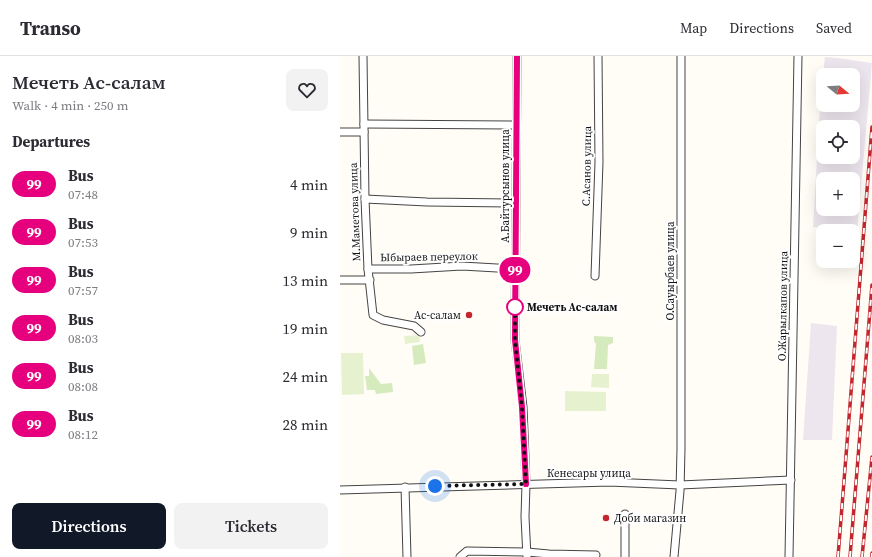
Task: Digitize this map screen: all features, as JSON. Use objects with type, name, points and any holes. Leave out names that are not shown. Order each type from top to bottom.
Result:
[{"type":"street","name":"М.Маметова улица","points":[[363,56],[365,199],[368,269],[373,315],[383,320],[414,326],[421,332]]},
{"type":"street","name":"А.Байтурсынов улица","points":[[517,56],[515,340],[522,407],[526,484],[524,517],[527,554]]},
{"type":"street","name":"С.Асанов улица","points":[[595,276],[599,162],[598,56]]},
{"type":"street","name":"О.Сауырбаев улица","points":[[674,557],[680,485],[681,56]]},
{"type":"street","name":"О.Жарылкапов улица","points":[[789,557],[798,56]]},
{"type":"street","points":[[364,124],[516,125]]},
{"type":"street","points":[[340,132],[364,132]]},
{"type":"street","points":[[365,199],[427,202],[516,203]]},
{"type":"street","name":"Ыбыраев переулок","points":[[368,269],[411,269],[462,266],[515,270]]},
{"type":"street","points":[[340,280],[370,280]]},
{"type":"street","name":"Кенесары улица","points":[[340,490],[609,482],[680,485],[791,480]]},
{"type":"street","points":[[405,487],[407,557]]},
{"type":"street","points":[[625,514],[625,557]]},
{"type":"street","points":[[460,557],[467,551],[560,556],[596,555]]},
{"type":"shaded area","points":[[825,57],[872,63],[860,198],[860,172],[816,172],[817,164],[860,164],[860,120],[819,120],[820,112],[860,112],[860,68],[824,68]]},
{"type":"shaded area","points":[[816,176],[816,216],[858,216],[858,224],[816,224],[816,227],[813,227]]},
{"type":"shaded area","points":[[811,323],[837,326],[832,440],[803,440]]},
{"type":"green space","points":[[419,335],[420,342],[405,344],[404,336]]},
{"type":"green space","points":[[594,336],[613,337],[613,343],[608,345],[607,369],[594,369],[596,344],[594,341]]},
{"type":"green space","points":[[423,344],[426,363],[414,365],[412,346]]},
{"type":"green space","points":[[341,353],[363,353],[364,394],[342,395]]},
{"type":"green space","points":[[369,368],[381,384],[392,383],[393,392],[376,394],[375,390],[367,390],[365,376],[369,376]]},
{"type":"green space","points":[[592,374],[609,374],[609,388],[591,387]]},
{"type":"green space","points":[[565,391],[606,392],[606,411],[565,411]]},
{"type":"railway","points":[[838,557],[872,127]]},
{"type":"railway","points":[[850,557],[872,285]]},
{"type":"railway","points":[[862,557],[872,457]]},
{"type":"bus line","name":"99","points":[[517,56],[515,340],[522,407],[526,484]]},
{"type":"place","name":"Мечеть Ас-салам","points":[[515,307]]},
{"type":"place","name":"Ас-салам","points":[[469,315]]},
{"type":"place","name":"Доби магазин","points":[[606,518]]},
{"type":"route","points":[[435,486],[526,484],[522,407],[515,340],[515,307]]}]
